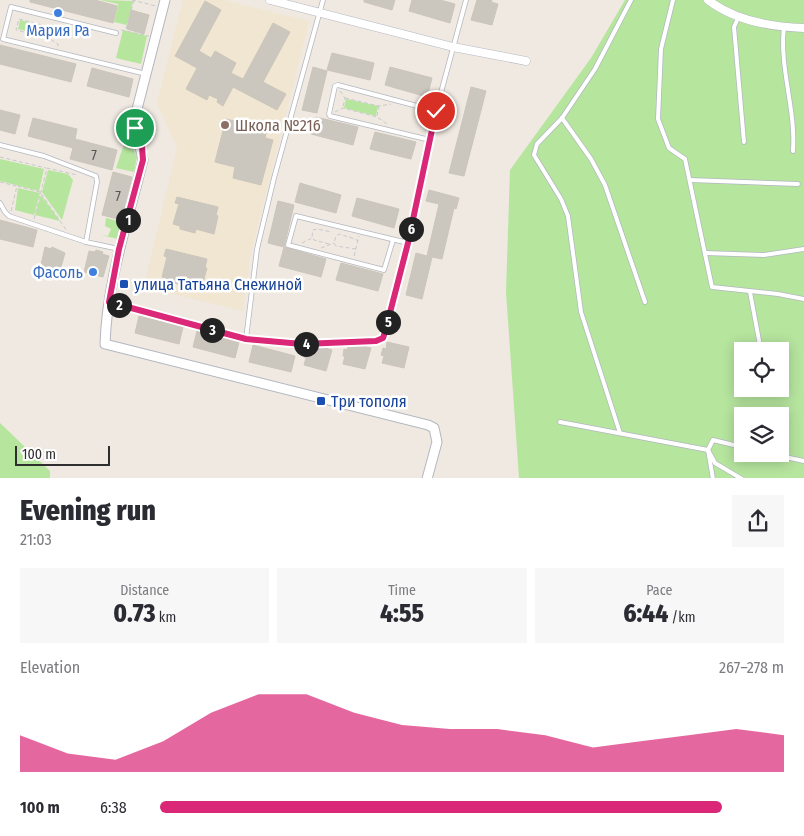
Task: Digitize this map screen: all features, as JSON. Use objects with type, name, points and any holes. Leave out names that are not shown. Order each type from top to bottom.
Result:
[{"type":"street","points":[[165,0],[134,122],[142,147],[143,160],[119,249],[109,302],[106,344],[428,425],[434,428],[437,442],[428,478]]},
{"type":"street","points":[[270,0],[453,47],[526,61]]},
{"type":"street","points":[[708,0],[752,21],[784,27],[804,28]]},
{"type":"lane","points":[[246,339],[257,249],[323,0]]},
{"type":"lane","points":[[109,302],[246,339],[302,344],[376,341],[383,338],[408,243],[436,111],[465,0]]},
{"type":"lane","points":[[620,433],[581,312],[568,216],[561,199],[534,154],[537,144],[562,118],[595,69],[631,0]]},
{"type":"lane","points":[[673,0],[660,49],[658,120],[669,148],[685,159],[712,287],[778,294],[804,299]]},
{"type":"lane","points":[[116,33],[11,6],[2,38],[146,74]]},
{"type":"lane","points":[[739,16],[734,27],[744,142]]},
{"type":"lane","points":[[784,27],[782,45],[794,134],[793,151]]},
{"type":"lane","points":[[430,140],[331,117],[329,115],[335,85],[436,111]]},
{"type":"lane","points":[[562,118],[592,159],[605,186],[645,302]]},
{"type":"lane","points":[[0,145],[44,156],[96,176],[98,182],[86,242]]},
{"type":"lane","points":[[690,180],[798,184]]},
{"type":"lane","points":[[0,203],[9,216],[86,242],[119,249]]},
{"type":"lane","points":[[393,240],[384,270],[288,245],[296,216],[408,243]]},
{"type":"lane","points":[[705,252],[764,255],[804,249]]},
{"type":"lane","points":[[750,292],[759,342]]},
{"type":"lane","points":[[560,422],[708,450]]},
{"type":"lane","points":[[713,478],[708,450],[712,440],[734,445]]},
{"type":"lane","points":[[708,450],[715,463],[742,478]]},
{"type":"lane","points":[[789,458],[804,461]]},
{"type":"path","points":[[126,30],[133,0],[157,6]]},
{"type":"path","points":[[16,30],[19,19],[50,27],[63,25],[64,20]]},
{"type":"path","points":[[48,38],[50,27]]},
{"type":"path","points":[[5,31],[11,33],[16,30],[48,38],[58,45],[57,52]]},
{"type":"path","points":[[116,33],[119,30],[126,30],[149,36]]},
{"type":"path","points":[[36,47],[39,35]]},
{"type":"path","points":[[335,85],[345,98],[379,106],[403,102]]},
{"type":"path","points":[[343,108],[345,98]]},
{"type":"path","points":[[377,117],[379,106]]},
{"type":"path","points":[[329,115],[343,108],[377,117],[387,124],[392,131]]},
{"type":"path","points":[[0,157],[78,175]]},
{"type":"path","points":[[32,224],[47,168]]},
{"type":"path","points":[[0,182],[40,192],[72,237]]},
{"type":"path","points":[[9,216],[17,186]]},
{"type":"path","points":[[326,223],[336,237]]},
{"type":"path","points":[[312,238],[313,230],[332,232]]},
{"type":"path","points":[[353,262],[360,232]]},
{"type":"path","points":[[334,243],[339,234],[358,241]]},
{"type":"path","points":[[294,246],[312,238]]},
{"type":"path","points":[[312,238],[329,244]]},
{"type":"path","points":[[316,252],[334,243],[336,246],[356,249]]},
{"type":"shaded area","name":"Школа №216","points":[[183,0],[224,0],[309,21],[250,258],[243,311],[144,287],[177,147],[157,103]]},
{"type":"green space","points":[[100,0],[133,1],[127,25],[114,22],[118,4]]},
{"type":"green space","points":[[625,0],[804,0],[804,478],[519,478],[506,292],[510,170],[591,58]]},
{"type":"green space","points":[[20,20],[49,27],[47,36],[18,29]]},
{"type":"green space","points":[[123,30],[147,36],[141,64],[116,58]]},
{"type":"green space","points":[[346,99],[378,106],[376,116],[344,108]]},
{"type":"green space","points":[[127,135],[137,157],[134,172],[116,168]]},
{"type":"green space","points":[[0,159],[44,169],[39,191],[0,181]]},
{"type":"green space","points":[[48,170],[68,174],[73,180],[62,220],[42,192]]},
{"type":"green space","points":[[18,188],[40,193],[34,215],[15,210]]},
{"type":"green space","points":[[41,195],[60,221],[35,215]]},
{"type":"green space","points":[[106,218],[122,222],[125,220],[118,239],[101,235],[108,236],[111,229],[105,226]]},
{"type":"green space","points":[[0,423],[50,471],[50,478],[0,478]]},
{"type":"building","points":[[30,0],[95,0],[117,6],[113,23],[30,2]]},
{"type":"building","points":[[364,0],[395,0],[392,10],[364,2]]},
{"type":"building","points":[[412,0],[440,0],[455,4],[450,23],[409,11]]},
{"type":"building","points":[[477,0],[492,0],[491,2],[498,4],[492,25],[471,20]]},
{"type":"building","points":[[205,1],[221,10],[199,51],[211,58],[215,51],[236,63],[231,73],[243,79],[273,23],[290,32],[263,82],[286,94],[277,110],[233,87],[223,106],[217,102],[218,99],[209,95],[207,100],[186,89],[197,68],[175,56]]},
{"type":"building","points":[[131,10],[149,15],[144,34],[127,29]]},
{"type":"building","points":[[0,45],[76,64],[71,82],[0,64]]},
{"type":"building","points":[[332,53],[374,63],[370,80],[327,70]]},
{"type":"building","points":[[313,67],[327,71],[317,113],[302,110]]},
{"type":"building","points":[[390,67],[432,78],[427,97],[385,85]]},
{"type":"building","points":[[92,68],[133,79],[129,97],[87,86]]},
{"type":"building","points":[[471,87],[486,91],[464,176],[449,173]]},
{"type":"building","points":[[0,110],[20,115],[15,134],[0,130]]},
{"type":"building","points":[[316,117],[358,127],[353,145],[311,134]]},
{"type":"building","points":[[33,118],[77,129],[75,139],[117,150],[112,170],[70,159],[73,148],[28,136]]},
{"type":"building","points":[[226,119],[267,129],[265,138],[273,140],[261,185],[233,178],[235,167],[215,162]]},
{"type":"building","points":[[375,132],[416,142],[411,159],[370,149]]},
{"type":"building","points":[[113,172],[132,177],[121,220],[102,215]]},
{"type":"building","points":[[300,183],[341,195],[336,213],[295,202]]},
{"type":"building","points":[[429,190],[459,198],[456,209],[454,208],[442,259],[432,257],[422,299],[406,295],[416,253],[427,256],[439,204],[426,201]]},
{"type":"building","points":[[177,197],[218,207],[214,234],[196,229],[195,233],[180,229],[180,226],[173,224],[179,204],[175,203]]},
{"type":"building","points":[[357,198],[399,209],[394,228],[352,216]]},
{"type":"building","points":[[278,201],[294,205],[284,247],[268,243]]},
{"type":"building","points":[[0,220],[37,230],[33,247],[0,239]]},
{"type":"building","points":[[45,247],[51,249],[52,247],[65,253],[59,274],[40,269]]},
{"type":"building","points":[[284,247],[326,259],[321,277],[279,266]]},
{"type":"building","points":[[166,249],[207,259],[205,268],[207,268],[202,286],[185,282],[184,285],[168,282],[169,279],[162,277],[167,257],[164,256]]},
{"type":"building","points":[[96,250],[109,256],[103,277],[84,272],[89,251],[95,252]]},
{"type":"building","points":[[341,263],[383,274],[378,291],[336,280]]},
{"type":"building","points":[[139,316],[183,327],[179,344],[135,333]]},
{"type":"building","points":[[197,331],[239,342],[235,358],[193,347]]},
{"type":"building","points":[[387,342],[409,347],[404,368],[382,363],[384,356],[381,355],[383,348],[386,349]]},
{"type":"building","points":[[253,345],[295,356],[291,372],[249,362]]},
{"type":"building","points":[[359,345],[371,348],[365,369],[343,364],[344,349],[347,350],[348,346]]},
{"type":"building","points":[[310,346],[319,346],[332,350],[326,371],[304,365],[305,351],[308,351]]},
{"type":"place","name":"Мария Ра","points":[[58,13]]},
{"type":"place","name":"Школа №216","points":[[225,125]]},
{"type":"place","name":"Фасоль","points":[[93,272]]},
{"type":"place","name":"улица Татьяна Снежиной","points":[[124,284]]},
{"type":"place","name":"Три тополя","points":[[321,401]]},
{"type":"route","points":[[135,128],[142,147],[143,160],[119,249],[109,302],[246,339],[302,344],[376,341],[383,338],[385,332],[408,243],[436,111]]}]
